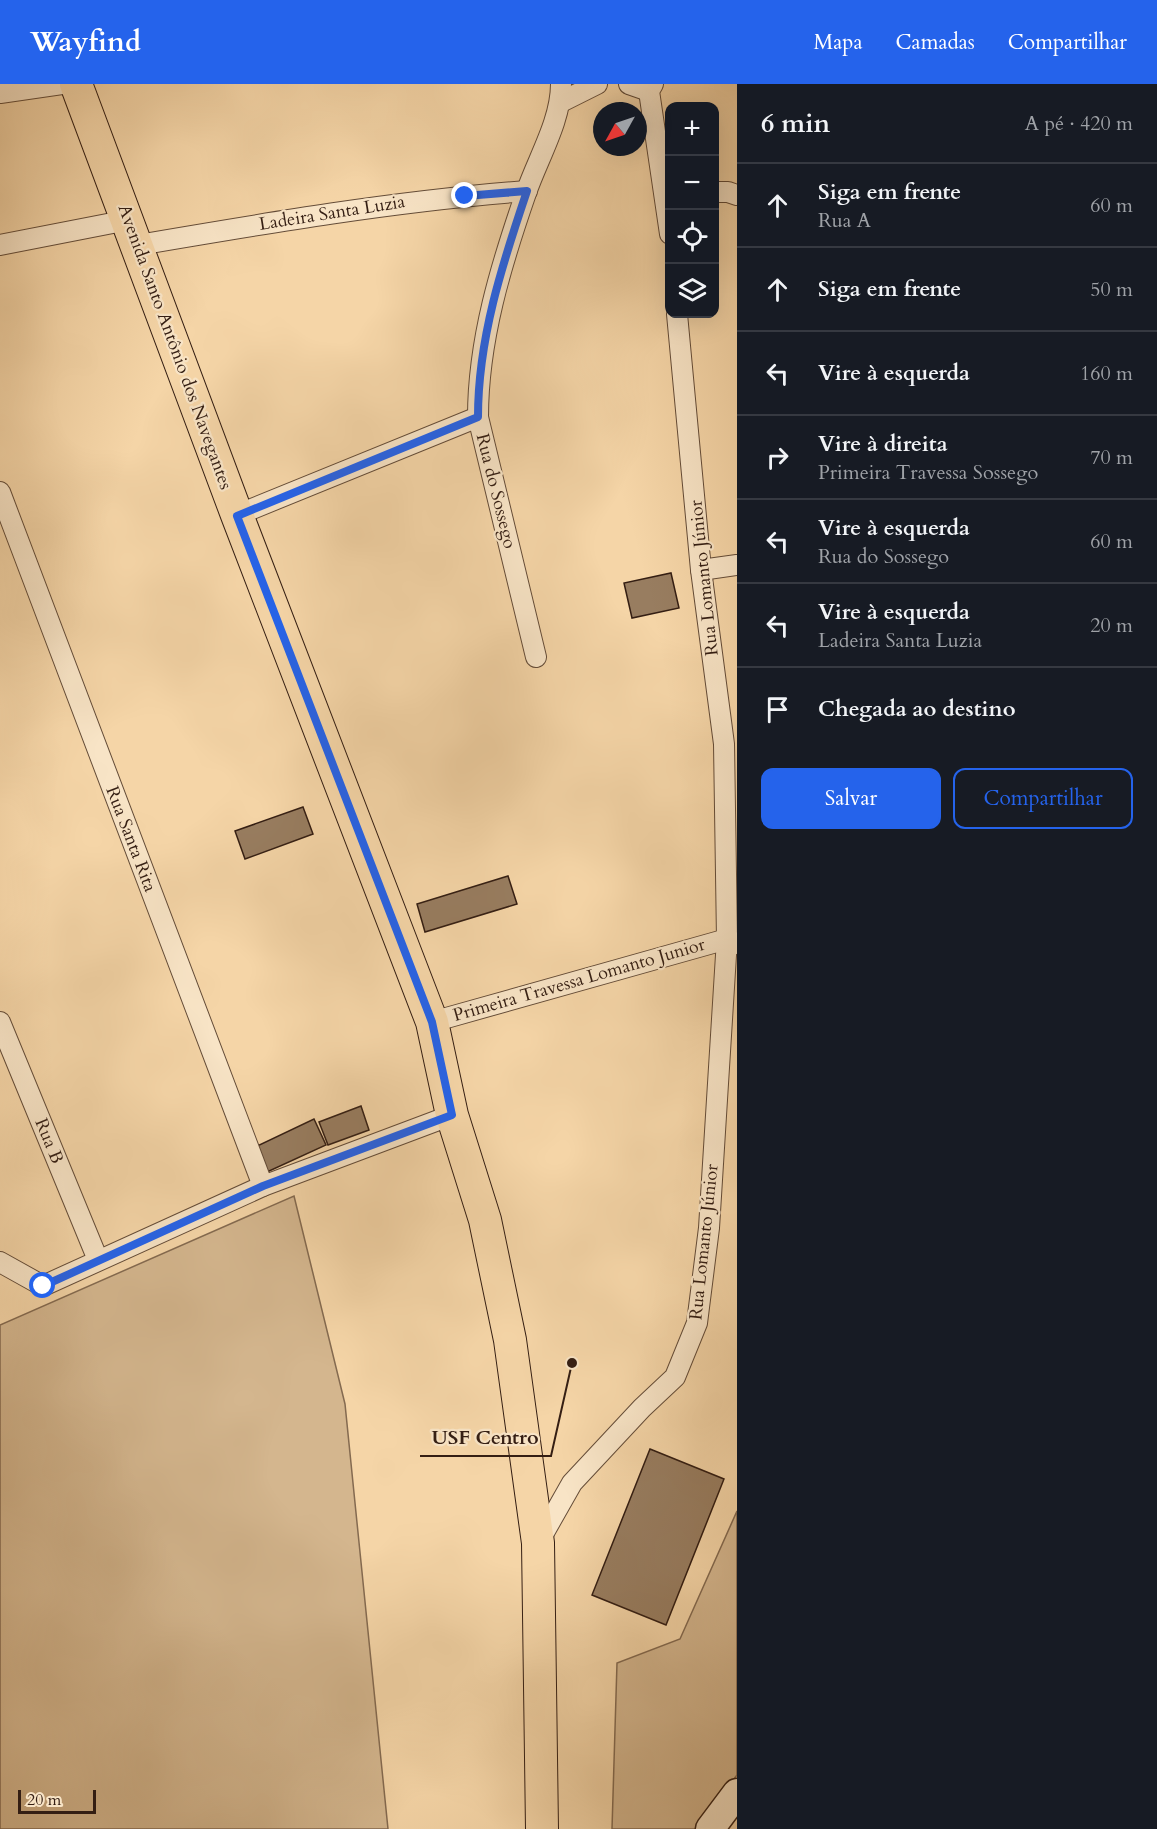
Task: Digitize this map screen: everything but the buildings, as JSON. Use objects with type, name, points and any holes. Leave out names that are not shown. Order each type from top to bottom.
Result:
[{"type":"main road","name":"Avenida Santo Antônio dos Navegantes","points":[[76,84],[237,516],[432,1022],[452,1115],[485,1220],[510,1340],[538,1543],[542,1829]]},
{"type":"street","points":[[0,93],[62,84]]},
{"type":"street","points":[[561,93],[597,84]]},
{"type":"street","points":[[629,84],[651,88],[665,174]]},
{"type":"street","name":"Rua do Sossego","points":[[536,657],[478,417],[479,372],[486,333],[509,243],[561,93]]},
{"type":"street","name":"Ladeira Santa Luzia","points":[[0,245],[338,211],[425,199],[527,191]]},
{"type":"street","points":[[719,192],[737,195]]},
{"type":"street","name":"Rua Lomanto Júnior","points":[[538,1543],[572,1483],[642,1408],[675,1377],[697,1323],[709,1228],[732,941],[724,744],[701,570],[677,318]]},
{"type":"street","points":[[237,516],[478,417]]},
{"type":"street","name":"Rua Santa Rita","points":[[0,492],[263,1186]]},
{"type":"street","points":[[701,570],[737,565]]},
{"type":"street","name":"Primeira Travessa Lomanto Junior","points":[[432,1022],[732,941]]},
{"type":"street","name":"Rua B","points":[[0,1022],[98,1260]]},
{"type":"street","points":[[0,1262],[43,1286],[64,1279],[98,1260],[263,1186],[452,1115]]},
{"type":"street","points":[[710,1829],[737,1793]]},
{"type":"shaded area","points":[[294,1196],[345,1404],[388,1829],[0,1829],[0,1325]]},
{"type":"shaded area","points":[[737,1511],[737,1775],[696,1829],[612,1829],[617,1663],[680,1639]]},
{"type":"place","name":"USF Centro","points":[[572,1363]]},
{"type":"route","points":[[43,1286],[64,1279],[98,1260],[263,1186],[452,1115],[432,1022],[237,516],[478,417],[482,350],[509,243],[527,191],[465,196]]}]
